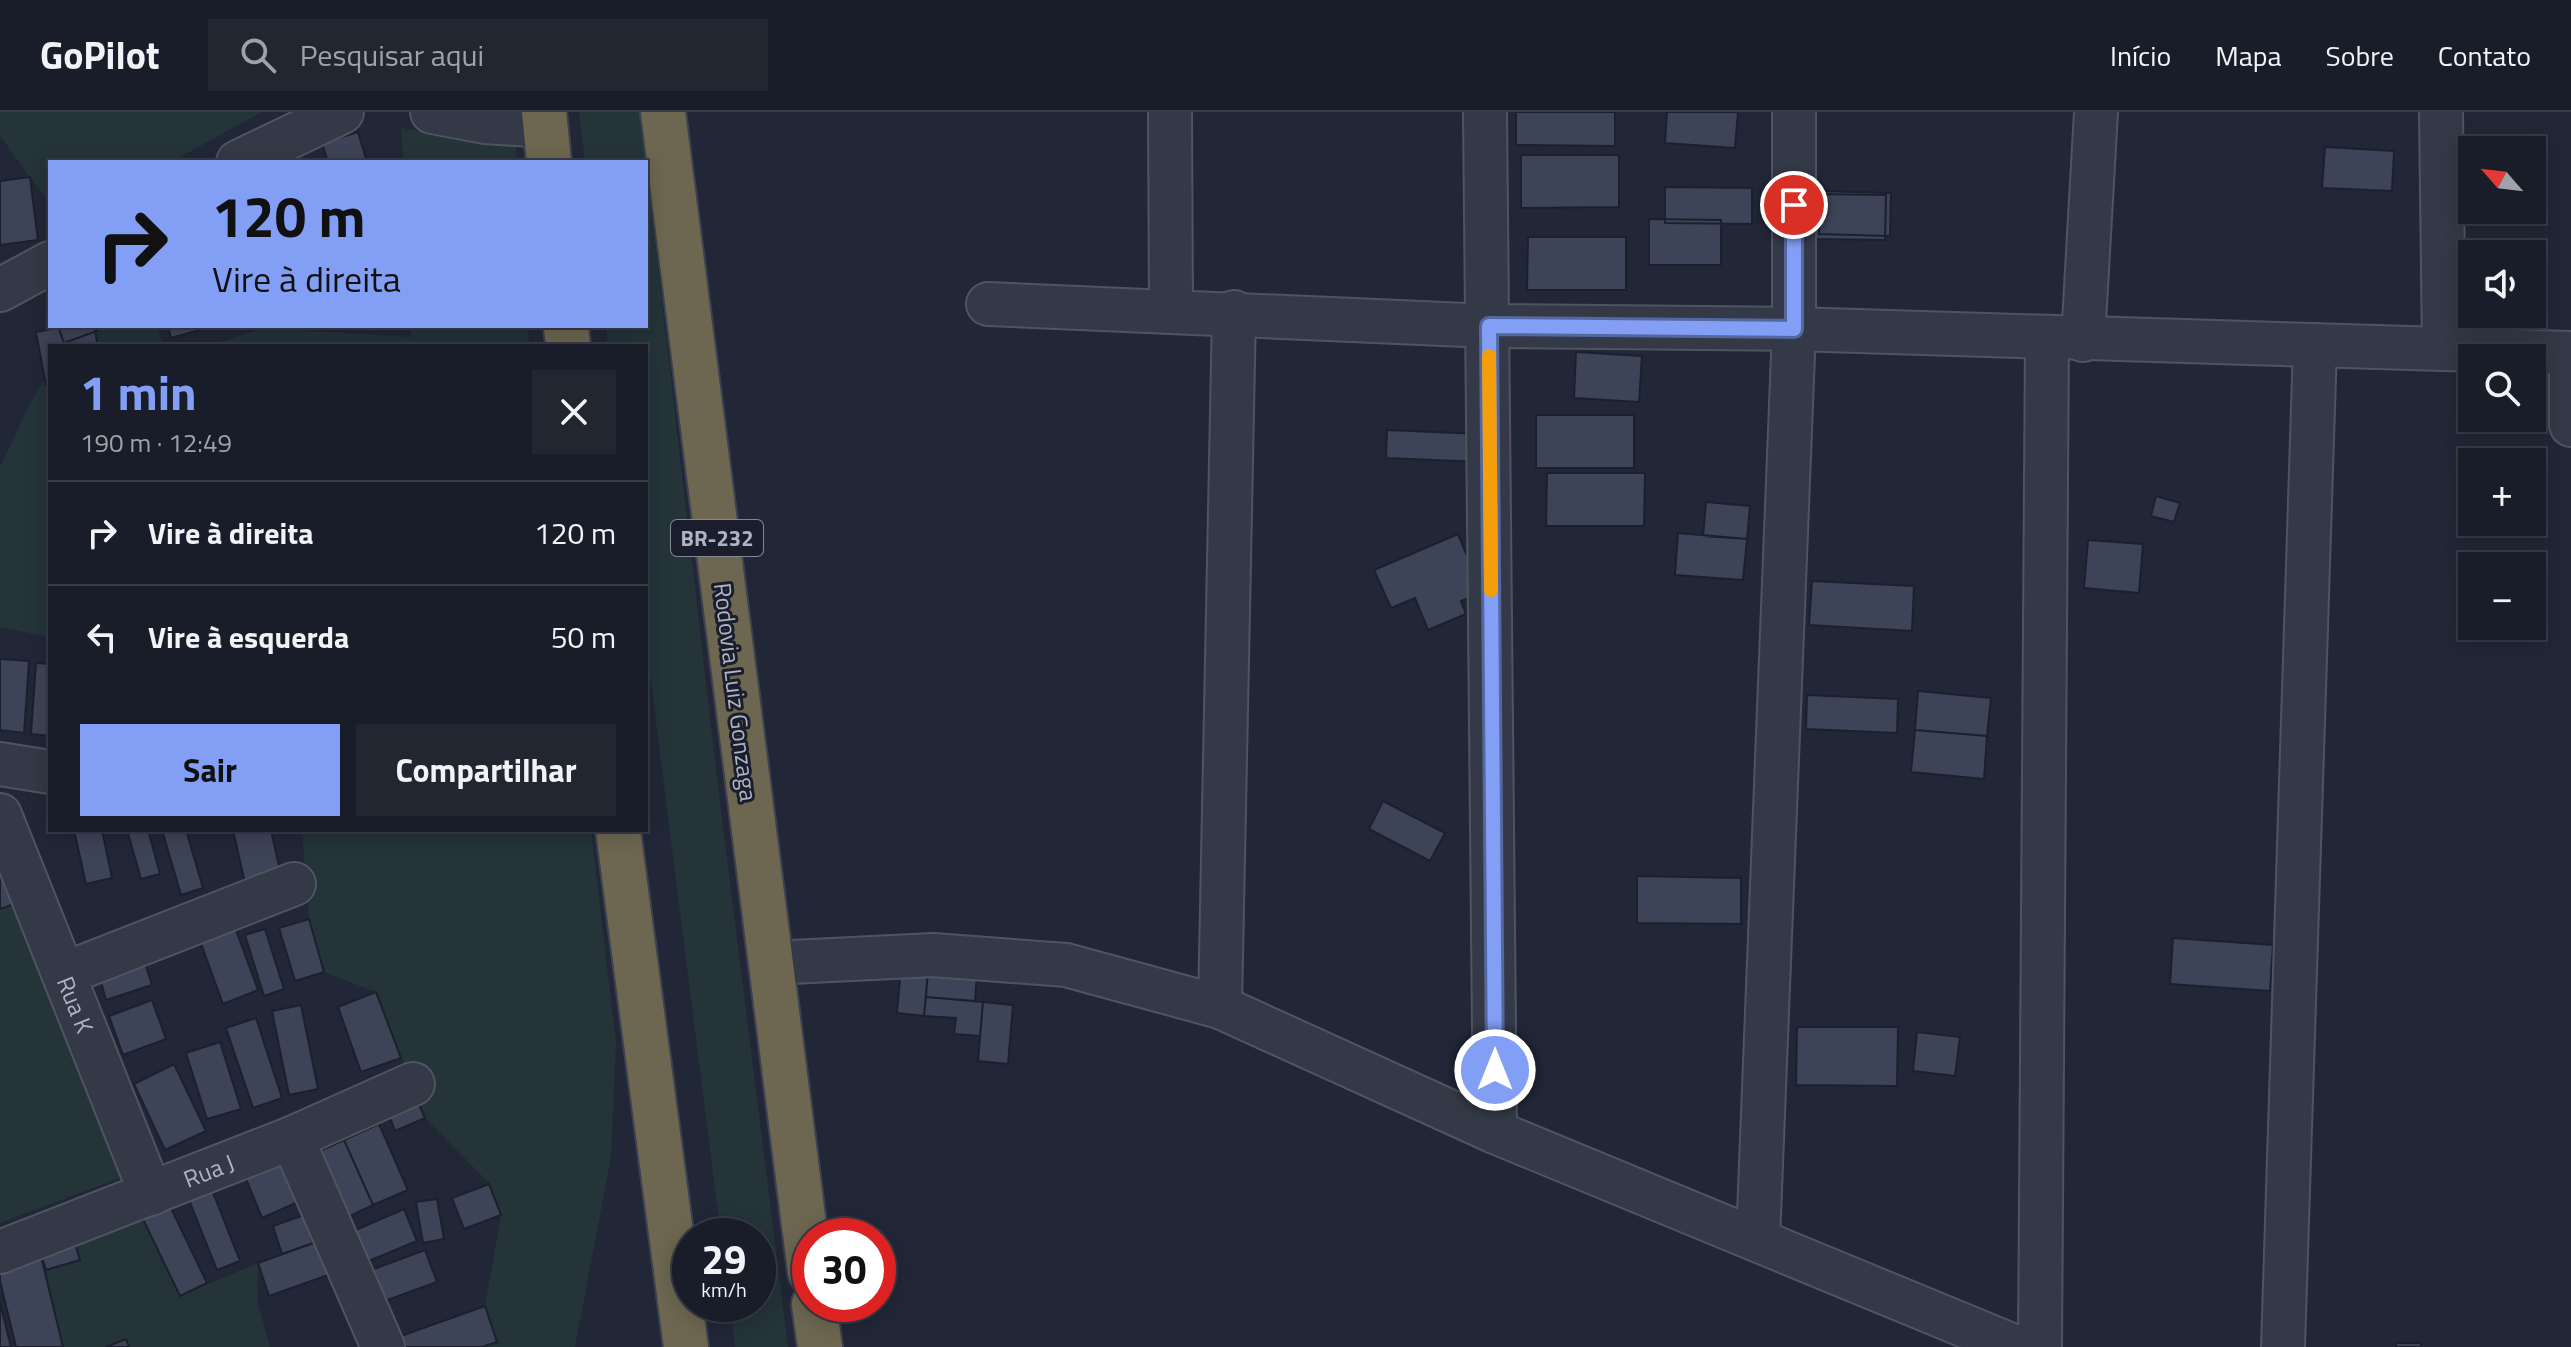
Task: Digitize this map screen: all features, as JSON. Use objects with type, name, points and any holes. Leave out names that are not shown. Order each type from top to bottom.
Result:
[{"type":"highway","name":"Rodovia Luiz Gonzaga","points":[[663,112],[803,1218]]},
{"type":"highway","points":[[618,832],[686,1347]]},
{"type":"highway","points":[[817,1322],[820,1347]]},
{"type":"street","points":[[242,160],[342,112]]},
{"type":"street","points":[[432,112],[546,133]]},
{"type":"street","points":[[1170,112],[1171,310]]},
{"type":"street","points":[[1485,112],[1495,1132]]},
{"type":"street","points":[[1758,1240],[1794,329],[1794,112]]},
{"type":"street","points":[[2040,1347],[2065,339],[2096,112]]},
{"type":"street","points":[[2441,112],[2444,349]]},
{"type":"street","points":[[0,290],[48,264]]},
{"type":"street","points":[[988,304],[1234,312],[1489,326],[1794,329],[2571,353],[2571,425]]},
{"type":"street","points":[[1220,1007],[1234,312]]},
{"type":"street","points":[[2283,1347],[2315,345]]},
{"type":"street","points":[[0,764],[48,772]]},
{"type":"street","name":"Rua K","points":[[0,815],[151,1194]]},
{"type":"street","points":[[64,974],[294,884]]},
{"type":"street","points":[[771,963],[933,955],[1066,965],[1220,1007],[1495,1132],[2016,1347]]},
{"type":"street","name":"Rua J","points":[[0,1252],[292,1138],[413,1084]]},
{"type":"street","points":[[292,1138],[383,1347]]},
{"type":"shaded area","points":[[0,112],[262,112],[175,160],[48,160],[48,201],[0,136]]},
{"type":"shaded area","points":[[579,112],[640,112],[646,160],[585,160]]},
{"type":"shaded area","points":[[401,128],[516,145],[517,160],[403,160]]},
{"type":"shaded area","points":[[648,182],[772,1218],[719,1218],[648,659],[648,344],[608,344],[606,328],[648,328]]},
{"type":"shaded area","points":[[77,328],[158,328],[163,344],[67,344]]},
{"type":"shaded area","points":[[265,328],[411,337],[411,328],[528,328],[529,344],[214,344]]},
{"type":"shaded area","points":[[48,374],[48,637],[0,627],[0,467]]},
{"type":"shaded area","points":[[302,832],[591,832],[616,1043],[611,1157],[575,1347],[482,1347],[497,1341],[485,1306],[501,1215],[489,1183],[425,1118],[376,992],[324,972],[309,919]]},
{"type":"shaded area","points":[[0,878],[128,1175],[0,1223]]},
{"type":"shaded area","points":[[141,1215],[180,1296],[258,1263],[257,1300],[270,1347],[57,1347],[46,1270],[80,1260],[74,1240]]},
{"type":"shaded area","points":[[776,1251],[788,1347],[735,1347],[732,1322],[776,1322]]},
{"type":"building","points":[[1516,112],[1615,112],[1615,146],[1516,145]]},
{"type":"building","points":[[1667,112],[1738,112],[1735,148],[1665,143]]},
{"type":"building","points":[[358,132],[366,160],[327,160],[322,143]]},
{"type":"building","points":[[2325,147],[2394,151],[2392,191],[2322,188]]},
{"type":"building","points":[[1521,155],[1619,155],[1619,207],[1521,208]]},
{"type":"building","points":[[30,177],[38,240],[0,245],[0,181]]},
{"type":"building","points":[[1665,187],[1752,188],[1752,224],[1665,223]]},
{"type":"building","points":[[1820,191],[1891,193],[1890,236],[1819,234]]},
{"type":"building","points":[[1816,194],[1886,195],[1885,240],[1815,239]]},
{"type":"building","points":[[1649,219],[1721,220],[1721,265],[1649,265]]},
{"type":"building","points":[[1528,237],[1626,237],[1626,290],[1527,290]]},
{"type":"building","points":[[57,328],[94,328],[98,344],[48,344],[46,385],[36,332]]},
{"type":"building","points":[[59,328],[96,328],[97,331],[64,343]]},
{"type":"building","points":[[168,328],[203,329],[171,338]]},
{"type":"building","points":[[1576,352],[1642,356],[1639,402],[1574,398]]},
{"type":"building","points":[[1536,415],[1634,415],[1634,468],[1536,468]]},
{"type":"building","points":[[1387,430],[1481,434],[1481,462],[1386,458]]},
{"type":"building","points":[[1547,473],[1645,473],[1644,526],[1546,526]]},
{"type":"building","points":[[2156,496],[2180,503],[2174,522],[2151,516]]},
{"type":"building","points":[[1706,502],[1750,506],[1747,539],[1703,536]]},
{"type":"building","points":[[1678,533],[1747,539],[1743,580],[1675,575]]},
{"type":"building","points":[[1458,534],[1482,592],[1461,601],[1466,614],[1428,630],[1415,598],[1391,608],[1374,570]]},
{"type":"building","points":[[2088,540],[2143,544],[2139,593],[2084,588]]},
{"type":"building","points":[[1812,581],[1914,586],[1912,631],[1809,625]]},
{"type":"building","points":[[0,659],[29,661],[24,733],[0,730]]},
{"type":"building","points":[[36,663],[48,664],[48,736],[31,734]]},
{"type":"building","points":[[1918,691],[1991,698],[1987,736],[1915,730]]},
{"type":"building","points":[[1807,695],[1898,699],[1897,733],[1806,729]]},
{"type":"building","points":[[1915,730],[1987,736],[1984,779],[1911,772]]},
{"type":"building","points":[[1383,801],[1445,833],[1430,861],[1369,829]]},
{"type":"building","points":[[74,832],[102,832],[112,878],[86,884]]},
{"type":"building","points":[[128,832],[149,832],[160,874],[141,879]]},
{"type":"building","points":[[163,832],[187,832],[203,888],[181,895]]},
{"type":"building","points":[[233,832],[271,832],[281,875],[245,883]]},
{"type":"building","points":[[3,872],[14,904],[0,909],[0,873]]},
{"type":"building","points":[[1637,876],[1741,878],[1741,924],[1637,923]]},
{"type":"building","points":[[309,919],[324,972],[295,981],[279,928]]},
{"type":"building","points":[[235,927],[258,990],[223,1004],[200,941]]},
{"type":"building","points":[[265,929],[284,989],[264,996],[245,935]]},
{"type":"building","points":[[2173,938],[2273,945],[2270,991],[2170,984]]},
{"type":"building","points":[[144,960],[152,985],[106,1000],[99,975]]},
{"type":"building","points":[[901,967],[928,970],[924,1016],[897,1013]]},
{"type":"building","points":[[928,970],[977,974],[975,1001],[926,997]]},
{"type":"building","points":[[376,992],[401,1058],[361,1072],[338,1007]]},
{"type":"building","points":[[926,997],[983,1002],[980,1036],[954,1034],[956,1018],[924,1016]]},
{"type":"building","points":[[152,1000],[166,1039],[123,1055],[109,1016]]},
{"type":"building","points":[[983,1002],[1013,1005],[1008,1064],[978,1061]]},
{"type":"building","points":[[301,1005],[318,1089],[289,1095],[272,1011]]},
{"type":"building","points":[[256,1018],[282,1098],[253,1108],[226,1028]]},
{"type":"building","points":[[1797,1027],[1898,1027],[1897,1086],[1796,1085]]},
{"type":"building","points":[[1917,1032],[1960,1037],[1955,1076],[1913,1071]]},
{"type":"building","points":[[220,1042],[241,1109],[207,1119],[186,1053]]},
{"type":"building","points":[[174,1064],[206,1131],[165,1150],[134,1084]]},
{"type":"building","points":[[415,1095],[425,1118],[395,1131],[386,1107]]},
{"type":"building","points":[[379,1124],[408,1190],[373,1205],[344,1140]]},
{"type":"building","points":[[344,1140],[373,1205],[344,1219],[315,1153]]},
{"type":"building","points":[[279,1158],[298,1202],[262,1218],[244,1174]]},
{"type":"building","points":[[489,1184],[501,1215],[464,1229],[452,1198]]},
{"type":"building","points":[[210,1185],[240,1261],[217,1270],[187,1195]]},
{"type":"building","points":[[437,1199],[444,1239],[423,1243],[416,1202]]},
{"type":"building","points":[[168,1202],[207,1283],[180,1296],[141,1215]]},
{"type":"building","points":[[404,1209],[417,1241],[364,1263],[351,1232]]},
{"type":"building","points":[[304,1215],[313,1243],[282,1254],[273,1226]]},
{"type":"building","points":[[74,1240],[80,1260],[46,1270],[40,1251]]},
{"type":"building","points":[[319,1241],[331,1274],[269,1296],[258,1263]]},
{"type":"building","points":[[425,1250],[437,1282],[382,1302],[371,1270]]},
{"type":"building","points":[[41,1256],[63,1347],[16,1347],[0,1281],[0,1266]]},
{"type":"building","points":[[0,1303],[11,1347],[0,1347]]},
{"type":"building","points":[[485,1306],[497,1342],[482,1347],[405,1347],[401,1336]]},
{"type":"building","points":[[126,1339],[129,1347],[106,1347]]},
{"type":"building","points":[[2396,1343],[2421,1343],[2421,1347],[2396,1347]]},
{"type":"slow traffic","points":[[1489,356],[1491,590]]},
{"type":"route","points":[[1495,1070],[1489,326],[1794,329],[1794,205]]}]
